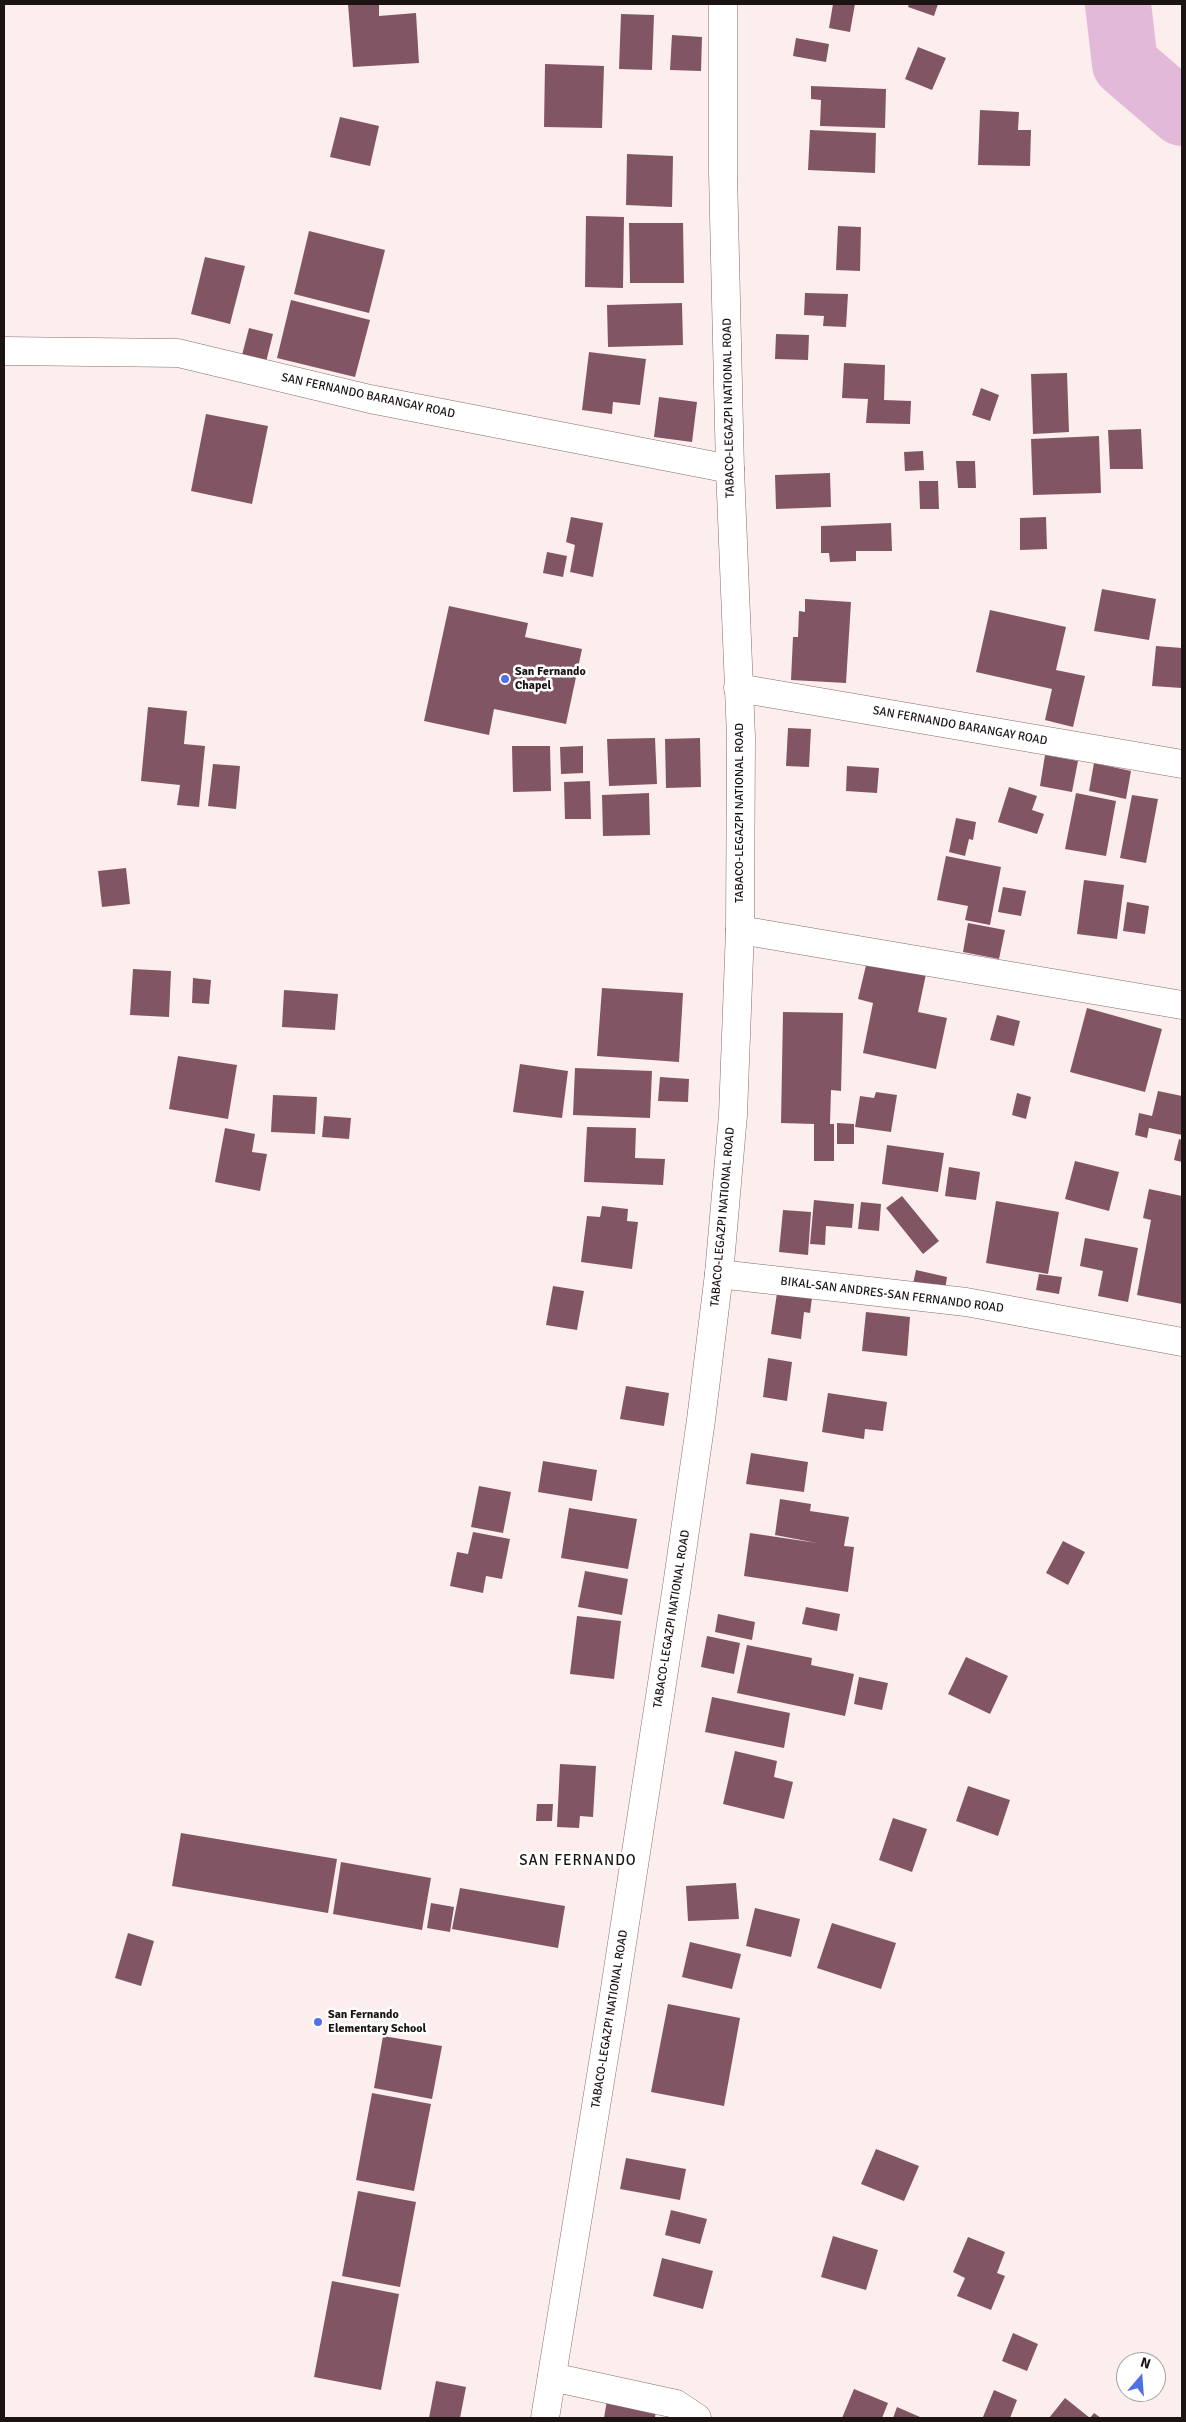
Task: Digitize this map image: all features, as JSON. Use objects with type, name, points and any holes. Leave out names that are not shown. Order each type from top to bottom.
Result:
[{"type":"main road","name":"TABACO-LEGAZPI NATIONAL ROAD","points":[[545,2418],[678,1586],[719,1274],[733,1114],[740,930],[741,737],[730,470],[723,173],[723,4]]},
{"type":"main road","name":"SAN FERNANDO BARANGAY ROAD","points":[[4,351],[178,353],[370,398],[730,470]]},
{"type":"main road","name":"SAN FERNANDO BARANGAY ROAD","points":[[738,688],[1182,764]]},
{"type":"main road","points":[[740,930],[1182,1004]]},
{"type":"main road","name":"BIKAL-SAN ANDRES-SAN FERNANDO ROAD","points":[[719,1274],[966,1302],[1182,1342]]},
{"type":"main road","points":[[552,2377],[676,2404],[697,2418]]},
{"type":"building","points":[[348,4],[379,4],[379,16],[416,13],[419,63],[353,67]]},
{"type":"building","points":[[833,4],[855,4],[850,32],[829,28]]},
{"type":"building","points":[[909,4],[938,4],[934,16],[908,7]]},
{"type":"building","points":[[621,14],[654,15],[652,70],[619,69]]},
{"type":"building","points":[[672,35],[702,37],[701,71],[670,70]]},
{"type":"building","points":[[796,38],[829,44],[826,62],[793,56]]},
{"type":"building","points":[[918,47],[946,58],[932,90],[905,79]]},
{"type":"building","points":[[545,64],[604,66],[602,128],[544,127]]},
{"type":"building","points":[[811,86],[886,89],[885,128],[820,126],[821,100],[811,99]]},
{"type":"building","points":[[980,110],[1019,112],[1018,130],[1031,130],[1030,166],[978,165]]},
{"type":"building","points":[[340,117],[379,126],[370,166],[330,157]]},
{"type":"building","points":[[810,130],[876,133],[875,173],[808,170]]},
{"type":"building","points":[[627,154],[673,156],[672,207],[626,205]]},
{"type":"building","points":[[586,216],[624,217],[623,288],[585,287]]},
{"type":"building","points":[[629,223],[683,223],[684,283],[630,283]]},
{"type":"building","points":[[838,226],[861,227],[860,271],[836,270]]},
{"type":"building","points":[[309,231],[385,250],[369,313],[294,294]]},
{"type":"building","points":[[205,257],[245,266],[230,324],[191,314]]},
{"type":"building","points":[[805,293],[848,294],[846,327],[823,326],[824,316],[804,315]]},
{"type":"building","points":[[291,300],[370,320],[355,377],[277,358]]},
{"type":"building","points":[[682,303],[683,345],[608,347],[607,305]]},
{"type":"building","points":[[249,328],[273,334],[265,366],[241,359]]},
{"type":"building","points":[[776,334],[809,335],[808,360],[775,359]]},
{"type":"building","points":[[589,352],[646,359],[640,405],[613,402],[612,414],[582,410]]},
{"type":"building","points":[[844,363],[885,365],[884,400],[911,401],[910,424],[866,423],[868,399],[842,398]]},
{"type":"building","points":[[1067,373],[1069,432],[1033,434],[1031,374]]},
{"type":"building","points":[[981,388],[999,395],[990,421],[972,415]]},
{"type":"building","points":[[659,397],[697,402],[692,442],[654,437]]},
{"type":"building","points":[[206,414],[268,426],[252,504],[191,491]]},
{"type":"building","points":[[1141,429],[1143,469],[1110,469],[1108,430]]},
{"type":"building","points":[[1099,436],[1101,493],[1033,495],[1031,439]]},
{"type":"building","points":[[923,451],[924,470],[905,471],[904,452]]},
{"type":"building","points":[[956,461],[975,461],[976,488],[958,488]]},
{"type":"building","points":[[830,473],[831,507],[776,509],[775,475]]},
{"type":"building","points":[[919,481],[938,481],[939,509],[920,509]]},
{"type":"building","points":[[571,517],[603,523],[593,577],[570,572],[575,545],[566,542]]},
{"type":"building","points":[[1046,517],[1047,549],[1020,550],[1020,518]]},
{"type":"building","points":[[891,523],[892,551],[856,551],[856,561],[830,562],[829,553],[821,553],[821,526]]},
{"type":"building","points":[[547,552],[567,556],[563,577],[543,573]]},
{"type":"building","points":[[1102,589],[1156,599],[1149,640],[1094,631]]},
{"type":"building","points":[[805,599],[851,602],[846,683],[791,680],[793,637],[798,637],[799,611],[805,612]]},
{"type":"building","name":"San Fernando Chapel","points":[[449,606],[528,623],[525,637],[582,649],[566,724],[494,709],[489,735],[424,721]]},
{"type":"building","points":[[990,610],[1066,627],[1056,670],[1085,676],[1073,727],[1045,720],[1052,689],[976,672]]},
{"type":"building","points":[[1156,646],[1182,648],[1182,688],[1152,686]]},
{"type":"building","points":[[148,707],[187,711],[184,744],[205,746],[199,807],[177,805],[180,785],[141,781]]},
{"type":"building","points":[[788,728],[811,729],[809,767],[786,766]]},
{"type":"building","points":[[655,738],[657,784],[609,786],[607,739]]},
{"type":"building","points":[[700,738],[701,787],[666,788],[665,739]]},
{"type":"building","points":[[512,746],[550,746],[551,791],[513,792]]},
{"type":"building","points":[[583,746],[583,773],[561,774],[560,747]]},
{"type":"building","points":[[1045,755],[1078,761],[1072,792],[1040,786]]},
{"type":"building","points":[[1094,763],[1131,771],[1126,799],[1089,791]]},
{"type":"building","points":[[213,764],[240,766],[236,809],[208,806]]},
{"type":"building","points":[[847,766],[879,768],[877,793],[846,791]]},
{"type":"building","points":[[590,781],[591,819],[565,819],[564,782]]},
{"type":"building","points":[[1009,787],[1037,796],[1032,810],[1044,814],[1037,834],[998,822]]},
{"type":"building","points":[[649,793],[650,835],[603,836],[602,795]]},
{"type":"building","points":[[1076,793],[1116,801],[1106,856],[1065,849]]},
{"type":"building","points":[[1132,795],[1158,799],[1146,863],[1120,858]]},
{"type":"building","points":[[956,818],[976,822],[973,840],[969,839],[965,856],[949,852]]},
{"type":"building","points":[[946,856],[1001,867],[990,925],[965,920],[968,906],[937,900]]},
{"type":"building","points":[[126,868],[130,904],[102,907],[98,871]]},
{"type":"building","points":[[1084,880],[1124,885],[1117,939],[1077,934]]},
{"type":"building","points":[[1003,887],[1026,891],[1021,916],[998,912]]},
{"type":"building","points":[[1127,902],[1149,906],[1145,934],[1123,931]]},
{"type":"building","points":[[968,923],[1005,930],[999,959],[963,952]]},
{"type":"building","points":[[867,961],[926,974],[918,1012],[947,1018],[936,1069],[863,1053],[873,1003],[858,999]]},
{"type":"building","points":[[133,969],[171,971],[169,1017],[130,1015]]},
{"type":"building","points":[[193,978],[211,980],[209,1004],[192,1003]]},
{"type":"building","points":[[602,988],[683,993],[679,1062],[597,1056]]},
{"type":"building","points":[[284,990],[338,994],[335,1030],[282,1027]]},
{"type":"building","points":[[1087,1008],[1162,1029],[1145,1092],[1070,1072]]},
{"type":"building","points":[[783,1012],[843,1013],[841,1091],[831,1090],[830,1124],[834,1124],[834,1161],[814,1161],[814,1124],[781,1123]]},
{"type":"building","points":[[997,1015],[1020,1021],[1014,1046],[990,1040]]},
{"type":"building","points":[[178,1056],[237,1065],[228,1119],[169,1109]]},
{"type":"building","points":[[520,1064],[568,1071],[562,1118],[513,1112]]},
{"type":"building","points":[[575,1068],[652,1071],[650,1118],[573,1115]]},
{"type":"building","points":[[660,1077],[689,1079],[688,1102],[658,1101]]},
{"type":"building","points":[[1158,1091],[1182,1096],[1182,1135],[1149,1128],[1147,1138],[1135,1135],[1139,1113],[1152,1116]]},
{"type":"building","points":[[876,1092],[897,1095],[891,1132],[855,1127],[860,1096],[874,1098]]},
{"type":"building","points":[[1017,1093],[1031,1097],[1026,1119],[1012,1115]]},
{"type":"building","points":[[273,1095],[317,1097],[315,1134],[271,1132]]},
{"type":"building","points":[[324,1116],[351,1118],[349,1139],[322,1137]]},
{"type":"building","points":[[837,1123],[854,1124],[854,1144],[837,1144]]},
{"type":"building","points":[[587,1127],[636,1128],[635,1158],[665,1159],[663,1185],[584,1182]]},
{"type":"building","points":[[225,1128],[255,1134],[252,1152],[267,1154],[260,1191],[215,1182]]},
{"type":"building","points":[[1179,1139],[1182,1140],[1182,1162],[1174,1160]]},
{"type":"building","points":[[887,1145],[944,1153],[938,1192],[882,1184]]},
{"type":"building","points":[[1075,1161],[1119,1172],[1109,1211],[1065,1199]]},
{"type":"building","points":[[949,1167],[980,1172],[976,1200],[945,1196]]},
{"type":"building","points":[[1149,1189],[1182,1196],[1182,1304],[1137,1295],[1151,1220],[1143,1218]]},
{"type":"building","points":[[902,1196],[939,1241],[923,1254],[886,1208]]},
{"type":"building","points":[[814,1200],[854,1204],[852,1228],[826,1226],[825,1245],[810,1244]]},
{"type":"building","points":[[996,1201],[1059,1212],[1048,1274],[986,1263]]},
{"type":"building","points":[[861,1202],[881,1204],[879,1231],[858,1229]]},
{"type":"building","points":[[602,1206],[628,1209],[627,1221],[638,1222],[632,1269],[581,1262],[587,1216],[600,1217]]},
{"type":"building","points":[[783,1210],[811,1212],[808,1255],[779,1252]]},
{"type":"building","points":[[1085,1238],[1138,1248],[1128,1302],[1098,1296],[1103,1271],[1080,1266]]},
{"type":"building","points":[[916,1270],[947,1277],[945,1290],[913,1284]]},
{"type":"building","points":[[1039,1274],[1062,1277],[1059,1294],[1036,1290]]},
{"type":"building","points":[[553,1286],[584,1291],[577,1330],[546,1325]]},
{"type":"building","points":[[777,1293],[812,1298],[810,1313],[804,1312],[801,1339],[771,1334]]},
{"type":"building","points":[[866,1312],[910,1317],[907,1356],[862,1351]]},
{"type":"building","points":[[768,1358],[792,1362],[787,1401],[763,1397]]},
{"type":"building","points":[[626,1386],[669,1393],[664,1426],[620,1419]]},
{"type":"building","points":[[828,1393],[887,1402],[883,1431],[865,1429],[864,1439],[822,1432]]},
{"type":"building","points":[[751,1453],[808,1462],[804,1492],[746,1484]]},
{"type":"building","points":[[543,1461],[597,1470],[592,1501],[538,1492]]},
{"type":"building","points":[[479,1486],[511,1492],[503,1533],[471,1527]]},
{"type":"building","points":[[780,1499],[811,1504],[810,1511],[849,1517],[844,1546],[854,1547],[848,1592],[744,1576],[750,1533],[817,1543],[775,1535]]},
{"type":"building","points":[[569,1508],[637,1519],[628,1569],[561,1558]]},
{"type":"building","points":[[473,1532],[510,1539],[502,1579],[486,1576],[483,1593],[450,1586],[457,1552],[468,1554]]},
{"type":"building","points":[[1063,1541],[1085,1552],[1068,1585],[1046,1573]]},
{"type":"building","points":[[585,1571],[628,1579],[622,1615],[578,1607]]},
{"type":"building","points":[[806,1607],[840,1614],[837,1631],[802,1624]]},
{"type":"building","points":[[718,1614],[755,1622],[752,1640],[715,1632]]},
{"type":"building","points":[[577,1616],[621,1621],[614,1679],[570,1674]]},
{"type":"building","points":[[707,1636],[740,1643],[734,1674],[701,1667]]},
{"type":"building","points":[[747,1645],[812,1658],[811,1665],[854,1674],[845,1716],[737,1693]]},
{"type":"building","points":[[966,1657],[1008,1676],[990,1714],[948,1694]]},
{"type":"building","points":[[859,1677],[888,1683],[882,1710],[854,1704]]},
{"type":"building","points":[[712,1697],[790,1713],[784,1748],[705,1732]]},
{"type":"building","points":[[735,1751],[777,1761],[774,1777],[793,1782],[784,1819],[723,1804]]},
{"type":"building","points":[[560,1764],[596,1766],[593,1817],[580,1816],[579,1828],[557,1827]]},
{"type":"building","points":[[968,1786],[1010,1800],[998,1836],[956,1821]]},
{"type":"building","points":[[537,1804],[553,1804],[552,1821],[536,1821]]},
{"type":"building","points":[[893,1818],[927,1829],[912,1872],[879,1860]]},
{"type":"building","points":[[181,1833],[337,1859],[328,1913],[172,1886]]},
{"type":"building","points":[[341,1862],[431,1878],[422,1930],[333,1914]]},
{"type":"building","points":[[736,1883],[739,1919],[688,1921],[686,1886]]},
{"type":"building","points":[[460,1888],[565,1906],[558,1948],[452,1929]]},
{"type":"building","points":[[431,1903],[454,1907],[450,1932],[427,1928]]},
{"type":"building","points":[[755,1908],[800,1919],[791,1957],[746,1946]]},
{"type":"building","points":[[832,1923],[896,1943],[881,1989],[817,1968]]},
{"type":"building","points":[[128,1933],[154,1941],[141,1986],[115,1978]]},
{"type":"building","points":[[690,1942],[741,1954],[732,1989],[682,1977]]},
{"type":"building","points":[[668,2004],[740,2018],[724,2106],[651,2092]]},
{"type":"building","points":[[383,2036],[442,2046],[432,2099],[374,2088]]},
{"type":"building","points":[[372,2093],[431,2104],[414,2191],[356,2180]]},
{"type":"building","points":[[876,2149],[919,2166],[904,2201],[861,2184]]},
{"type":"building","points":[[626,2158],[686,2169],[680,2200],[620,2189]]},
{"type":"building","points":[[358,2191],[416,2202],[400,2287],[342,2276]]},
{"type":"building","points":[[671,2210],[707,2219],[700,2244],[665,2235]]},
{"type":"building","points":[[833,2236],[878,2250],[866,2290],[821,2277]]},
{"type":"building","points":[[968,2237],[1005,2252],[997,2273],[1005,2276],[991,2310],[957,2296],[965,2278],[953,2272]]},
{"type":"building","points":[[662,2258],[713,2271],[703,2309],[653,2296]]},
{"type":"building","points":[[332,2281],[399,2294],[381,2390],[314,2377]]},
{"type":"building","points":[[1013,2333],[1038,2344],[1027,2371],[1002,2361]]},
{"type":"building","points":[[436,2381],[466,2387],[460,2418],[429,2418]]},
{"type":"building","points":[[854,2389],[888,2403],[882,2418],[842,2418]]},
{"type":"building","points":[[994,2390],[1017,2400],[1010,2418],[983,2417]]},
{"type":"building","points":[[1065,2398],[1090,2418],[1049,2418]]},
{"type":"building","points":[[607,2400],[656,2408],[655,2418],[604,2418]]},
{"type":"building","points":[[897,2407],[920,2417],[893,2418]]},
{"type":"building","points":[[1094,2413],[1101,2418],[1090,2418]]},
{"type":"waterway","name":"SAN FERNANDO","points":[[1118,4],[1125,64],[1182,113]]},
{"type":"place","name":"San Fernando Chapel","points":[[505,679]]},
{"type":"place","name":"San Fernando Elementary School","points":[[318,2022]]},
{"type":"district","name":"SAN FERNANDO","points":[[578,1861]]}]
